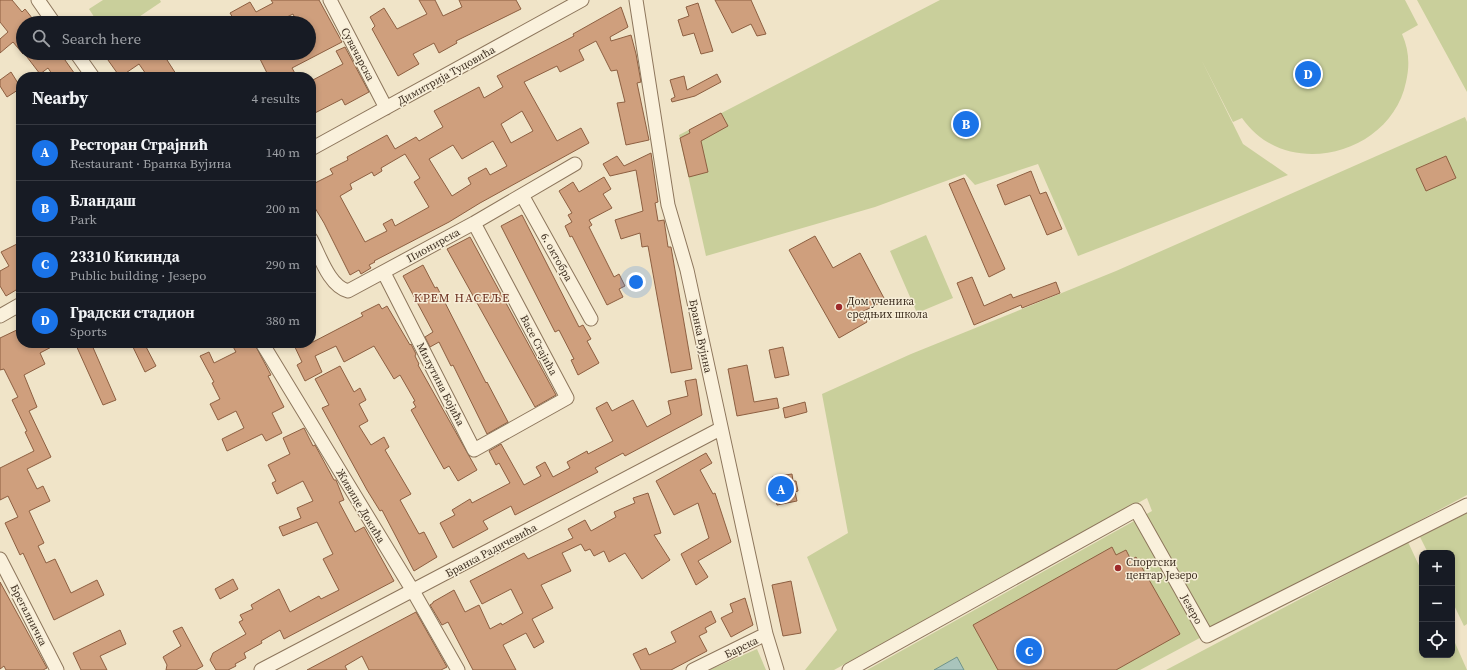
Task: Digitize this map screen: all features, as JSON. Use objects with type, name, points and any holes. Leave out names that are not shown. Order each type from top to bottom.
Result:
[{"type":"street","points":[[38,0],[49,16]]},
{"type":"street","name":"Сувачарска","points":[[330,0],[386,108]]},
{"type":"street","name":"Димитрија Туцовића","points":[[316,147],[582,0]]},
{"type":"street","name":"Бранка Вујина","points":[[636,0],[668,205],[687,270],[720,429],[766,634],[777,670]]},
{"type":"street","points":[[81,60],[90,72]]},
{"type":"street","name":"Пионирска","points":[[316,249],[334,283],[341,289],[348,291],[384,273],[474,223],[575,164]]},
{"type":"street","name":"6. октобра","points":[[522,195],[591,319]]},
{"type":"street","name":"Васе Стајића","points":[[474,223],[567,398],[519,426]]},
{"type":"street","name":"Милутина Бојића","points":[[384,273],[474,450],[519,426]]},
{"type":"street","points":[[0,316],[16,307]]},
{"type":"street","name":"Живице Докића","points":[[265,348],[413,591],[458,670]]},
{"type":"street","name":"Бранка Радичевића","points":[[261,670],[720,429]]},
{"type":"street","name":"Језеро","points":[[849,670],[1136,510],[1207,636],[1467,505]]},
{"type":"street","name":"Брегалничка","points":[[0,559],[57,670]]},
{"type":"street","name":"Барска","points":[[694,670],[766,634]]},
{"type":"green space","points":[[103,0],[160,0],[161,2],[140,16],[94,16],[89,9]]},
{"type":"green space","points":[[940,0],[1405,0],[1418,25],[1402,34],[1408,58],[1408,70],[1406,82],[1396,107],[1380,127],[1359,142],[1335,151],[1309,154],[1284,150],[1261,138],[1242,118],[1233,122],[1202,61],[1243,144],[1288,175],[1078,256],[1038,164],[975,185],[965,174],[875,207],[706,256],[679,135]]},
{"type":"green space","points":[[1417,0],[1467,0],[1467,92]]},
{"type":"green space","points":[[1465,117],[1467,122],[1467,495],[1140,670],[867,670],[1152,511],[1147,498],[834,670],[805,670],[837,630],[807,557],[848,533],[822,394],[911,354],[1116,271]]},
{"type":"green space","points":[[926,235],[953,298],[917,313],[890,251]]},
{"type":"green space","points":[[1467,513],[1467,624],[1464,626],[1455,607],[1455,550],[1426,550],[1420,537]]},
{"type":"green space","points":[[1408,542],[1419,566],[1419,658],[1455,658],[1455,643],[1467,670],[1166,670]]},
{"type":"green space","points":[[757,649],[766,670],[709,670]]},
{"type":"water","points":[[957,657],[964,670],[934,670]]},
{"type":"building","points":[[0,0],[12,0],[22,12],[25,9],[30,16],[16,16],[16,46],[13,42],[0,53],[0,39],[8,32],[0,22]]},
{"type":"building","points":[[271,0],[319,0],[342,42],[316,56],[316,16],[294,16],[293,14],[289,16],[232,16],[230,13],[250,2],[256,12],[273,3]]},
{"type":"building","points":[[419,0],[435,0],[443,16],[462,7],[459,0],[516,0],[521,9],[456,41],[457,43],[439,53],[434,43],[413,54],[419,64],[398,76],[372,29],[375,26],[370,17],[384,8],[397,29],[427,14]]},
{"type":"building","points":[[715,0],[751,0],[766,34],[757,36],[751,24],[732,33]]},
{"type":"building","points":[[698,3],[713,51],[701,54],[694,33],[683,36],[678,20],[689,16],[686,7]]},
{"type":"building","points":[[621,7],[628,27],[610,37],[611,41],[631,35],[641,82],[637,83],[649,140],[626,145],[617,103],[625,102],[617,70],[611,71],[596,41],[579,50],[584,60],[560,72],[557,66],[524,82],[557,141],[581,128],[589,143],[480,203],[449,222],[374,261],[375,262],[369,265],[371,268],[361,274],[359,270],[350,275],[316,210],[316,182],[333,174],[330,169],[348,160],[347,157],[387,135],[395,149],[416,137],[419,141],[443,127],[434,111],[479,87],[484,98],[503,87],[497,76],[574,36],[573,34]],"holes":[[[522,111],[533,131],[511,143],[501,124]],[[493,141],[507,166],[490,175],[486,168],[468,178],[471,184],[452,196],[429,159],[453,145],[462,159]],[[405,154],[420,178],[414,182],[429,207],[395,226],[392,219],[383,224],[387,231],[365,242],[340,196],[352,189],[350,184],[372,172],[374,176],[382,171],[381,168]]]},
{"type":"building","points":[[345,47],[369,92],[345,105],[342,99],[316,112],[316,78],[343,64],[336,51]]},
{"type":"building","points":[[29,60],[65,60],[73,72],[51,72],[48,68],[43,72],[38,72]]},
{"type":"building","points":[[108,60],[167,60],[175,72],[145,72],[139,64],[127,72],[116,72]]},
{"type":"building","points":[[260,60],[307,60],[292,68],[294,72],[266,72]]},
{"type":"building","points":[[11,72],[16,80],[16,91],[7,97],[0,86],[0,80]]},
{"type":"building","points":[[717,74],[721,82],[695,96],[672,102],[671,99],[675,97],[670,80],[684,76],[687,90]]},
{"type":"building","points":[[721,113],[728,126],[701,141],[708,172],[689,177],[680,138],[690,133],[689,130]]},
{"type":"building","points":[[651,153],[658,202],[655,203],[658,221],[664,220],[668,247],[671,247],[692,369],[671,373],[648,246],[642,247],[640,233],[621,239],[615,220],[643,211],[636,170],[610,176],[603,164],[617,156],[624,166]]},
{"type":"building","points":[[1446,156],[1456,178],[1426,191],[1416,169]]},
{"type":"building","points":[[1031,171],[1040,194],[1046,192],[1062,229],[1047,235],[1030,195],[1005,205],[997,185]]},
{"type":"building","points":[[604,177],[611,189],[603,194],[612,208],[589,220],[592,225],[589,227],[614,277],[619,274],[625,286],[619,289],[623,297],[607,305],[572,236],[570,237],[565,226],[572,222],[568,215],[572,213],[559,191],[573,182],[579,192]]},
{"type":"building","points":[[964,178],[1005,269],[989,277],[949,184]]},
{"type":"building","points":[[522,215],[579,327],[583,325],[591,339],[587,341],[599,363],[578,375],[571,360],[574,359],[559,330],[555,332],[501,226]]},
{"type":"building","points":[[815,236],[833,268],[860,253],[885,300],[862,312],[867,322],[839,338],[789,250]]},
{"type":"building","points":[[470,237],[556,395],[535,407],[447,249]]},
{"type":"building","points":[[16,244],[16,290],[6,296],[0,286],[0,271],[9,266],[1,252]]},
{"type":"building","points":[[423,265],[435,288],[437,287],[486,383],[487,382],[508,422],[487,434],[453,365],[451,366],[439,342],[430,347],[425,337],[433,332],[403,276]]},
{"type":"building","points":[[972,277],[984,306],[1011,294],[1013,298],[1056,282],[1060,293],[1022,308],[1021,305],[974,325],[957,283]]},
{"type":"building","points":[[379,304],[382,309],[387,306],[410,345],[411,344],[416,354],[415,356],[419,364],[418,365],[477,470],[458,481],[449,466],[444,469],[411,410],[416,407],[413,402],[415,401],[400,375],[394,379],[374,346],[344,362],[336,346],[315,356],[322,372],[305,381],[297,365],[302,362],[295,348],[316,348],[316,340],[363,316],[361,313]]},
{"type":"building","points":[[16,330],[16,348],[50,348],[40,353],[45,364],[24,375],[37,407],[29,411],[51,457],[27,469],[37,489],[43,486],[50,501],[29,511],[44,543],[38,546],[46,563],[55,559],[71,593],[97,580],[104,595],[54,620],[23,553],[20,555],[5,523],[18,517],[8,496],[0,500],[0,468],[34,451],[25,432],[27,431],[12,400],[18,397],[4,369],[0,370],[0,338]]},
{"type":"building","points":[[783,347],[789,375],[775,378],[769,350]]},
{"type":"building","points":[[77,348],[93,348],[116,400],[103,405]]},
{"type":"building","points":[[133,348],[147,348],[156,366],[145,372]]},
{"type":"building","points":[[234,348],[257,348],[271,375],[268,376],[284,407],[272,413],[282,433],[266,441],[262,434],[227,451],[222,439],[244,428],[236,411],[218,420],[210,404],[220,399],[212,383],[214,382],[200,356],[209,352],[214,363],[236,352]]},
{"type":"building","points":[[747,365],[754,402],[777,398],[779,408],[737,416],[728,369]]},
{"type":"building","points":[[340,366],[354,392],[360,388],[366,400],[359,404],[368,421],[359,426],[371,445],[384,437],[389,447],[385,450],[411,494],[400,500],[419,534],[424,532],[437,557],[414,571],[382,510],[380,511],[367,490],[322,408],[329,405],[315,379]]},
{"type":"building","points":[[696,379],[702,415],[625,456],[623,453],[595,468],[598,472],[515,515],[511,506],[483,521],[488,529],[453,548],[440,523],[455,515],[452,510],[470,499],[472,503],[510,483],[499,463],[496,465],[489,451],[501,444],[524,485],[541,476],[536,467],[545,462],[553,477],[570,468],[567,462],[587,451],[588,454],[613,441],[596,408],[607,402],[612,411],[633,400],[647,427],[671,414],[668,401],[688,396],[685,381]]},
{"type":"building","points":[[805,402],[807,412],[785,418],[783,408]]},
{"type":"building","points":[[304,428],[313,446],[315,445],[334,480],[336,480],[344,500],[339,502],[355,532],[364,527],[394,581],[284,639],[280,630],[261,641],[262,643],[244,653],[246,658],[235,664],[236,666],[228,670],[216,670],[210,660],[213,653],[246,634],[239,622],[243,620],[240,615],[253,609],[251,605],[279,589],[290,612],[319,596],[321,599],[339,590],[323,559],[333,554],[317,522],[283,536],[279,527],[301,518],[297,508],[313,501],[303,481],[277,494],[272,483],[276,481],[268,465],[290,454],[283,438]]},
{"type":"building","points":[[706,453],[712,463],[700,470],[713,494],[715,493],[731,542],[698,561],[708,577],[696,585],[681,554],[709,538],[698,503],[674,515],[656,481]]},
{"type":"building","points":[[792,474],[793,481],[796,481],[798,491],[795,492],[797,501],[777,505],[772,477]]},
{"type":"building","points":[[648,493],[661,533],[654,535],[670,560],[642,579],[625,553],[609,562],[604,551],[594,556],[590,549],[585,551],[581,544],[562,553],[571,571],[541,585],[553,608],[532,619],[544,642],[534,648],[526,633],[503,645],[516,670],[473,670],[448,622],[442,625],[430,605],[454,590],[465,612],[479,605],[490,629],[501,623],[502,625],[523,613],[511,589],[482,604],[470,581],[524,553],[528,559],[573,538],[568,529],[585,520],[591,531],[616,517],[614,512],[635,503],[633,498]]},
{"type":"building","name":"Спортски центар Језеро","points":[[1112,547],[1116,555],[1126,550],[1131,560],[1136,557],[1180,634],[1116,670],[998,670],[973,625]]},
{"type":"building","points":[[233,579],[238,589],[220,599],[215,589]]},
{"type":"building","points":[[791,581],[801,633],[783,636],[772,585]]},
{"type":"building","points":[[0,582],[47,668],[43,670],[6,670],[4,666],[0,669]]},
{"type":"building","points":[[745,598],[753,625],[731,637],[721,618],[733,612],[730,604]]},
{"type":"building","points":[[711,611],[716,622],[705,628],[707,632],[699,636],[707,651],[671,670],[641,670],[633,654],[646,648],[649,655],[676,642],[671,632]]},
{"type":"building","points":[[416,612],[447,667],[441,670],[369,670],[362,656],[345,666],[347,670],[307,670]]},
{"type":"building","points":[[182,627],[203,666],[196,670],[166,670],[167,665],[163,657],[181,646],[173,631]]},
{"type":"building","points":[[120,630],[126,644],[100,656],[107,670],[81,670],[73,653]]},
{"type":"place","name":"Градски стадион","points":[[1308,74]]},
{"type":"place","name":"Бландаш","points":[[966,124]]},
{"type":"place","name":"Дом ученика средњих школа","points":[[839,307]]},
{"type":"place","name":"Ресторан Страјнић","points":[[781,489]]},
{"type":"place","name":"Спортски центар Језеро","points":[[1118,568]]},
{"type":"place","name":"23310 Кикинда","points":[[1029,651]]},
{"type":"district","name":"КРЕМ НАСЕЉЕ","points":[[462,298]]}]
